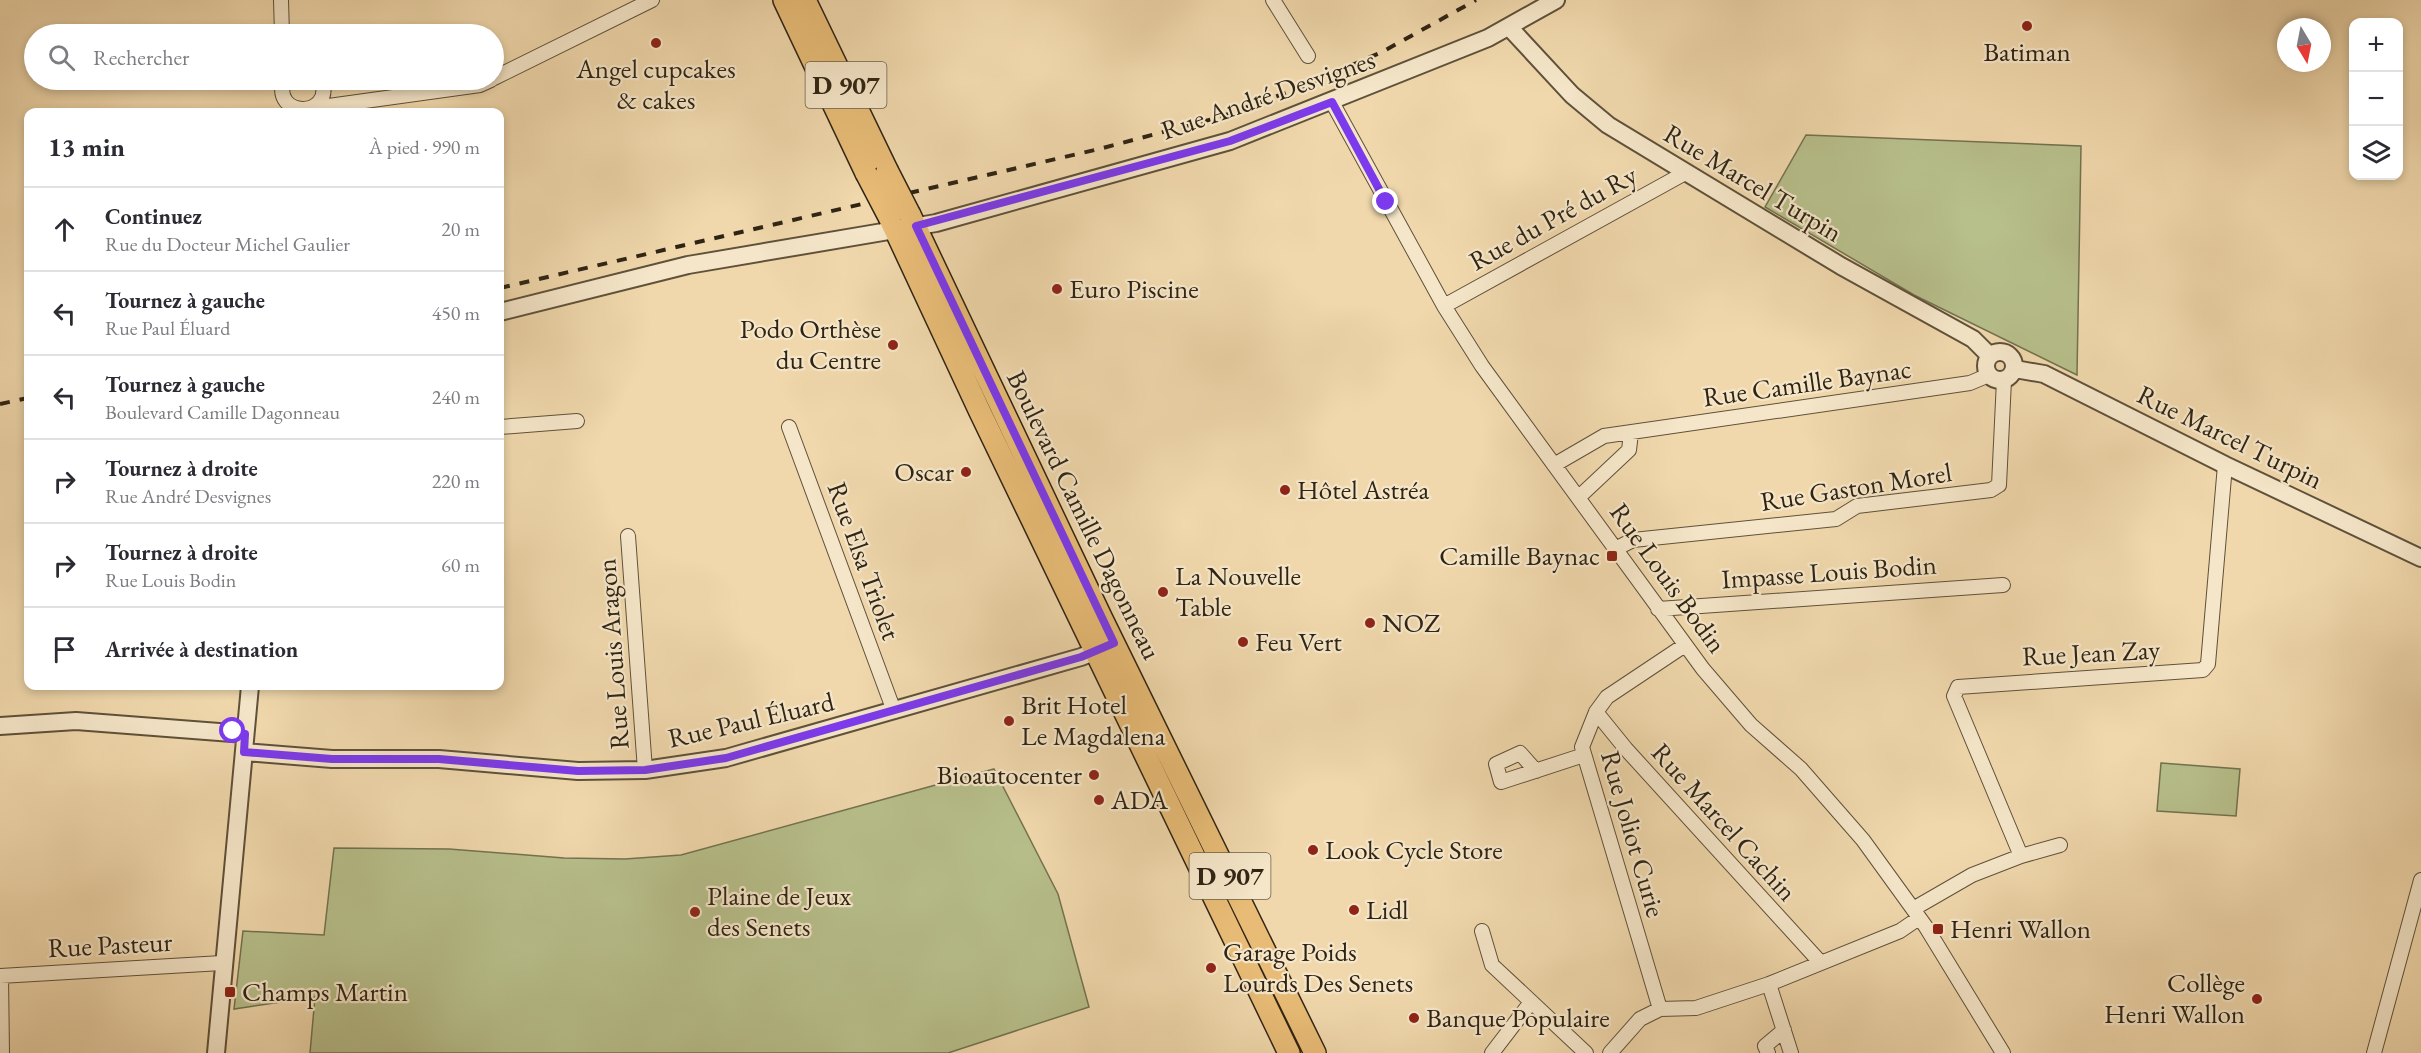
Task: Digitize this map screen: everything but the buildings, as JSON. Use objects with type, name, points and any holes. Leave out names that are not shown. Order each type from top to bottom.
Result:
[{"type":"main road","name":"D 907","points":[[784,0],[848,136],[876,172]]},
{"type":"main road","name":"D 907","points":[[805,0],[847,87],[876,172],[902,222]]},
{"type":"main road","name":"Boulevard Camille Dagonneau","points":[[902,222],[1114,643],[1315,1053]]},
{"type":"main road","name":"Boulevard Camille Dagonneau","points":[[902,222],[1094,652],[1289,1053]]},
{"type":"street","points":[[282,0],[282,24]]},
{"type":"street","points":[[504,73],[652,0]]},
{"type":"street","points":[[798,0],[828,60],[847,87]]},
{"type":"street","points":[[1273,0],[1308,56]]},
{"type":"street","name":"Rue André Desvignes","points":[[504,311],[688,266],[902,222],[1230,141],[1488,38],[1556,0]]},
{"type":"street","name":"Rue Marcel Turpin","points":[[1509,27],[1581,102],[1608,125],[1841,266],[1973,339],[1990,356]]},
{"type":"street","points":[[281,108],[282,90]]},
{"type":"street","points":[[283,90],[285,100],[295,108]]},
{"type":"street","points":[[302,108],[319,102],[322,90]]},
{"type":"street","points":[[331,90],[337,95],[362,100]]},
{"type":"street","points":[[310,108],[441,90]]},
{"type":"street","name":"Rue Louis Bodin","points":[[1332,102],[1444,306],[1482,366],[1686,645],[1751,725],[1801,769],[1863,840],[1916,914],[2002,1053]]},
{"type":"street","name":"Rue du Pré du Ry","points":[[1444,306],[1685,173]]},
{"type":"street","points":[[1998,352],[2007,354],[2013,360],[2002,375],[1986,363],[1990,356],[1998,352]]},
{"type":"street","name":"Rue Marcel Turpin","points":[[2002,375],[2044,374],[2225,465],[2421,558]]},
{"type":"street","name":"Rue Camille Baynac","points":[[1554,465],[1605,436],[1970,383],[2002,375]]},
{"type":"street","name":"Rue Gaston Morel","points":[[1617,548],[1633,540],[1836,519],[1857,506],[1991,490],[1999,484],[2002,375]]},
{"type":"street","points":[[504,427],[577,420]]},
{"type":"street","name":"Rue Elsa Triolet","points":[[789,427],[894,711]]},
{"type":"street","points":[[1579,497],[1629,450],[1631,433]]},
{"type":"street","name":"Rue Jean Zay","points":[[2020,856],[1954,696],[1958,687],[2203,670],[2208,664],[2225,465]]},
{"type":"street","name":"Rue Louis Aragon","points":[[628,536],[645,770]]},
{"type":"street","name":"Impasse Louis Bodin","points":[[1658,609],[2003,585]]},
{"type":"street","name":"Rue Paul Éluard","points":[[244,752],[332,759],[439,759],[578,771],[645,770],[726,758],[1094,652],[1114,643]]},
{"type":"street","name":"Rue Joliot Curie","points":[[1660,1009],[1582,747],[1596,712],[1607,697],[1686,645]]},
{"type":"street","points":[[216,1053],[222,963],[250,690]]},
{"type":"street","name":"Rue Marcel Cachin","points":[[1596,712],[1626,749],[1820,962]]},
{"type":"street","points":[[0,726],[76,721],[245,734]]},
{"type":"street","points":[[1536,771],[1584,755]]},
{"type":"street","points":[[1610,1053],[1641,1019],[1660,1009],[1696,1008],[1769,984],[1900,931],[1916,914],[1972,874],[2020,856],[2060,845]]},
{"type":"street","points":[[2374,1053],[2421,880]]},
{"type":"street","points":[[1482,931],[1492,965],[1586,1053]]},
{"type":"street","name":"Rue Pasteur","points":[[0,976],[222,963]]},
{"type":"street","points":[[0,976],[2,1053]]},
{"type":"street","points":[[1769,984],[1791,1053]]},
{"type":"street","points":[[1492,1053],[1531,1002]]},
{"type":"street","points":[[1768,1053],[1765,1046],[1784,1030]]},
{"type":"green space","points":[[1806,135],[2081,146],[2077,375],[1914,295],[1765,207]]},
{"type":"green space","points":[[2161,763],[2240,769],[2236,816],[2157,811]]},
{"type":"green space","name":"Plaine de Jeux des Senets","points":[[994,769],[1058,894],[1089,1007],[948,1053],[310,1053],[315,997],[234,1009],[243,931],[324,935],[334,848],[449,849],[564,858],[625,859],[681,855]]},
{"type":"railway","points":[[504,287],[1099,149],[1220,117],[1302,87],[1382,52],[1476,0]]},
{"type":"railway","points":[[0,404],[24,399]]},
{"type":"place","name":"Batiman","points":[[2027,26]]},
{"type":"place","name":"Angel cupcakes & cakes","points":[[656,43]]},
{"type":"place","name":"Euro Piscine","points":[[1057,289]]},
{"type":"place","name":"Podo Orthèse du Centre","points":[[893,345]]},
{"type":"place","name":"Oscar","points":[[966,472]]},
{"type":"place","name":"Hôtel Astréa","points":[[1285,490]]},
{"type":"place","name":"Camille Baynac","points":[[1612,556]]},
{"type":"place","name":"La Nouvelle Table","points":[[1163,592]]},
{"type":"place","name":"NOZ","points":[[1370,623]]},
{"type":"place","name":"Feu Vert","points":[[1243,642]]},
{"type":"place","name":"Brit Hotel Le Magdalena","points":[[1009,721]]},
{"type":"place","name":"Bioautocenter","points":[[1094,775]]},
{"type":"place","name":"ADA","points":[[1099,800]]},
{"type":"place","name":"Look Cycle Store","points":[[1313,850]]},
{"type":"place","name":"Lidl","points":[[1354,910]]},
{"type":"place","name":"Plaine de Jeux des Senets","points":[[695,912]]},
{"type":"place","name":"Henri Wallon","points":[[1938,929]]},
{"type":"place","name":"Garage Poids Lourds Des Senets","points":[[1211,968]]},
{"type":"place","name":"Champs Martin","points":[[230,992]]},
{"type":"place","name":"Collège Henri Wallon","points":[[2257,999]]},
{"type":"place","name":"Banque Populaire","points":[[1414,1018]]},
{"type":"route","points":[[233,731],[245,734],[244,752],[332,759],[439,759],[578,771],[645,770],[726,758],[1081,657],[1114,643],[937,276],[916,226],[936,223],[999,203],[1230,141],[1332,102],[1386,202]]}]
